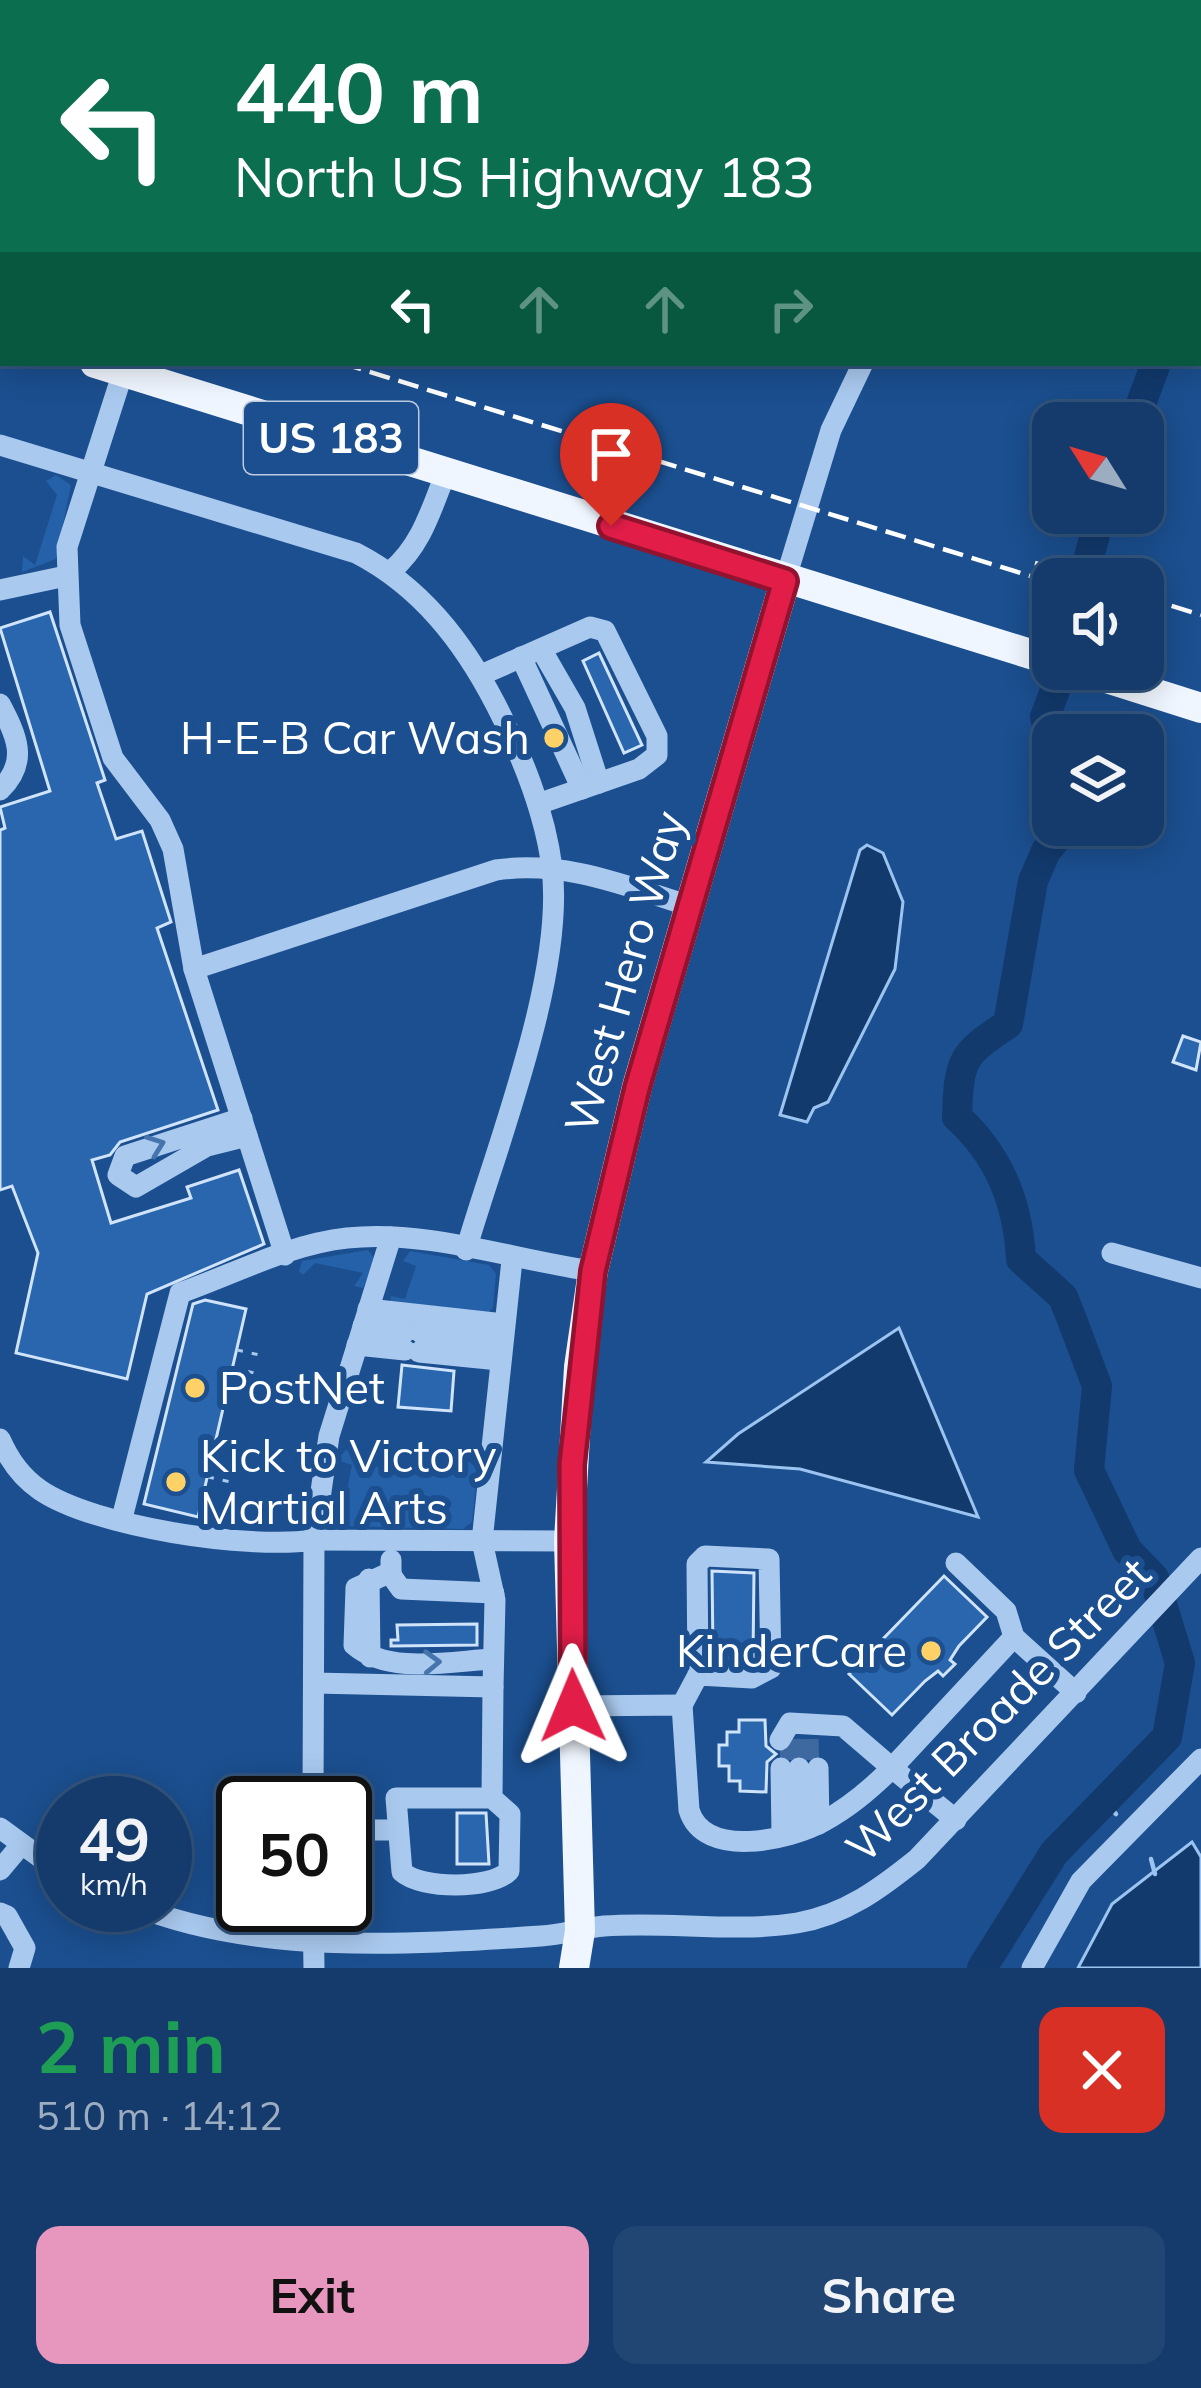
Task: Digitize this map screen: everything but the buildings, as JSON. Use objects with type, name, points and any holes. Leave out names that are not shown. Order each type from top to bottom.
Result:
[{"type":"main road","name":"US 183","points":[[109,367],[1032,655]]},
{"type":"main road","name":"West Hero Way","points":[[574,1968],[580,1931],[569,1541],[578,1387],[593,1271],[637,1088],[785,581]]},
{"type":"main road","points":[[1147,690],[1201,708]]},
{"type":"street","points":[[785,581],[831,430],[862,366]]},
{"type":"street","points":[[109,367],[67,547],[66,576],[78,656],[112,755],[160,820],[173,849],[194,969],[285,1255]]},
{"type":"street","points":[[0,446],[356,553],[391,571],[449,630],[481,675],[514,740],[538,804],[552,868],[548,969],[466,1250]]},
{"type":"street","points":[[391,571],[424,530],[445,475]]},
{"type":"street","points":[[0,590],[66,576]]},
{"type":"street","points":[[481,675],[590,627],[604,631],[657,736],[657,755],[640,769],[538,804]]},
{"type":"street","points":[[531,653],[590,786]]},
{"type":"street","points":[[0,704],[20,757],[17,772],[0,790]]},
{"type":"street","points":[[194,969],[496,870],[552,868],[691,906]]},
{"type":"street","points":[[244,1127],[136,1187],[118,1175],[125,1156],[244,1127]]},
{"type":"street","points":[[122,1518],[181,1293],[347,1238],[392,1238],[593,1271]]},
{"type":"street","points":[[313,1776],[314,1540],[329,1436],[392,1238]]},
{"type":"street","points":[[1112,1253],[1201,1278]]},
{"type":"street","points":[[492,1798],[494,1593],[482,1541],[512,1260]]},
{"type":"street","points":[[363,1326],[414,1337],[502,1342]]},
{"type":"street","points":[[363,1326],[502,1342]]},
{"type":"street","points":[[0,1439],[9,1460],[36,1488],[62,1503],[222,1539],[281,1545],[314,1540],[569,1541]]},
{"type":"street","points":[[391,1541],[380,1575],[370,1657],[414,1663],[494,1659]]},
{"type":"street","name":"West Broade Street","points":[[192,1926],[270,1941],[313,1941],[796,1923],[835,1912],[875,1893],[956,1820],[1201,1558]]},
{"type":"street","points":[[698,1675],[752,1678],[771,1668],[774,1565],[769,1559],[700,1559],[698,1675],[682,1705],[693,1825],[713,1838],[801,1830],[869,1791],[1014,1637]]},
{"type":"street","points":[[956,1563],[1006,1611],[1014,1637],[1076,1693]]},
{"type":"street","points":[[380,1575],[409,1591],[494,1593]]},
{"type":"street","points":[[314,1683],[493,1687]]},
{"type":"street","points":[[573,1706],[682,1705]]},
{"type":"street","points":[[801,1732],[843,1726],[956,1820]]},
{"type":"street","points":[[1032,1968],[1081,1881],[1201,1760]]},
{"type":"street","points":[[801,1830],[800,1768],[801,1830]]},
{"type":"street","points":[[396,1798],[492,1798],[510,1814],[510,1861],[502,1878],[409,1879],[401,1872],[396,1798]]},
{"type":"street","points":[[0,1828],[36,1855]]},
{"type":"street","points":[[372,1830],[398,1830]]},
{"type":"street","points":[[0,1870],[21,1845]]},
{"type":"street","points":[[0,1913],[8,1916],[25,1948],[19,1968]]},
{"type":"street","points":[[313,1932],[314,1968]]},
{"type":"path","points":[[237,1350],[263,1356]]},
{"type":"path","points":[[233,1368],[260,1374]]},
{"type":"path","points":[[212,1458],[239,1465]]},
{"type":"path","points":[[208,1477],[235,1483]]},
{"type":"shaded area","points":[[56,475],[71,485],[56,559],[22,572],[23,556],[35,565],[57,495],[46,481]]},
{"type":"shaded area","points":[[867,845],[883,853],[903,902],[895,969],[828,1102],[814,1108],[807,1122],[780,1115],[860,850]]},
{"type":"shaded area","points":[[368,1250],[375,1259],[363,1288],[354,1286],[363,1273],[315,1263],[303,1275],[299,1271],[302,1261]]},
{"type":"shaded area","points":[[410,1251],[489,1265],[496,1274],[493,1308],[489,1312],[390,1303],[391,1296],[405,1299],[416,1266],[403,1261]]},
{"type":"shaded area","points":[[899,1328],[978,1517],[800,1469],[706,1462],[738,1434]]},
{"type":"shaded area","points":[[346,1450],[370,1452],[369,1466],[466,1475],[468,1461],[478,1469],[472,1522],[463,1529],[338,1526],[329,1504],[333,1498],[345,1500],[352,1465],[337,1460]]},
{"type":"shaded area","points":[[1192,1842],[1201,1857],[1201,1968],[1078,1968],[1112,1904]]},
{"type":"waterway","points":[[1142,402],[1155,366]]},
{"type":"waterway","points":[[1089,558],[1095,534]]},
{"type":"waterway","points":[[1046,714],[1055,690]]},
{"type":"waterway","points":[[982,1968],[1054,1853],[1167,1737],[1180,1663],[1154,1578],[1127,1550],[1089,1470],[1097,1386],[1063,1297],[1021,1259],[1016,1218],[1004,1181],[984,1147],[957,1117],[966,1061],[1008,1024],[1033,881],[1050,846]]},
{"type":"waterway","points":[[1104,1800],[1116,1814]]},
{"type":"waterway","points":[[1151,1859],[1155,1874]]},
{"type":"tunnel","points":[[790,1739],[791,1768]]},
{"type":"tunnel","points":[[808,1739],[809,1768]]},
{"type":"railway","points":[[351,366],[1032,577]]},
{"type":"railway","points":[[1164,604],[1201,615]]},
{"type":"place","name":"H-E-B Car Wash","points":[[554,738]]},
{"type":"place","name":"PostNet","points":[[195,1388]]},
{"type":"place","name":"Kick to Victory Martial Arts","points":[[176,1482]]},
{"type":"place","name":"KinderCare","points":[[931,1651]]},
{"type":"route","points":[[573,1706],[572,1465],[593,1271],[637,1088],[785,581],[611,526]]}]
